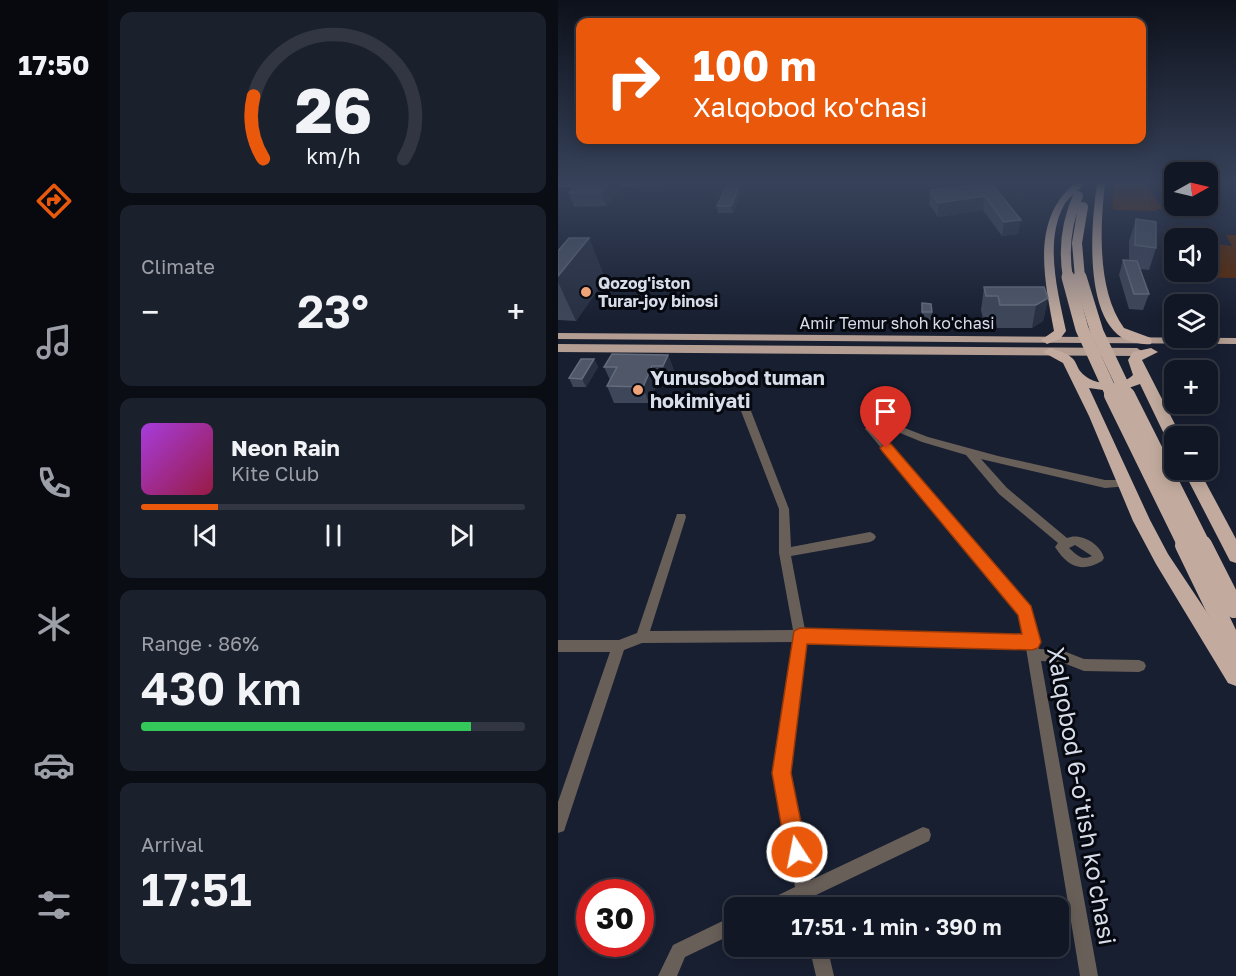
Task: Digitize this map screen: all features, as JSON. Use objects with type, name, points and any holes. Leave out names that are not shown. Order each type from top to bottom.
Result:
[{"type":"highway","points":[[1052,230],[1050,241],[1052,288],[1058,334],[1049,346],[1065,358],[1074,373],[1165,564],[1236,676]]},
{"type":"highway","points":[[1079,230],[1077,257],[1080,280],[1088,306],[1119,378],[1229,610],[1236,652]]},
{"type":"highway","points":[[1097,230],[1095,257],[1103,291],[1115,322]]},
{"type":"highway","points":[[1052,288],[1059,294],[1074,299],[1093,297],[1103,291]]},
{"type":"highway","points":[[1057,316],[1068,311],[1083,310],[1101,314],[1115,322],[1127,335],[1149,346],[1136,356],[1135,360],[1168,426]]},
{"type":"highway","points":[[1074,373],[1088,383],[1110,387],[1134,382],[1140,376],[1140,372]]},
{"type":"highway","points":[[1096,416],[1101,404],[1122,400],[1145,405],[1162,415]]},
{"type":"highway","points":[[1196,480],[1236,556]]},
{"type":"main road","name":"Amir Temur shoh ko'chasi","points":[[558,336],[861,345]]},
{"type":"main road","name":"Amir Temur shoh ko'chasi","points":[[558,348],[861,345],[1149,346],[1236,341]]},
{"type":"main road","name":"Amir Temur shoh ko'chasi","points":[[1149,346],[1236,352]]},
{"type":"street","points":[[748,393],[746,411],[784,509],[785,552],[800,636],[782,773],[806,897]]},
{"type":"street","name":"Xalqobod 6-o'tish ko'chasi","points":[[970,453],[925,441],[889,425],[874,425],[870,429],[1026,612],[1089,976]]},
{"type":"street","points":[[970,453],[1105,483],[1125,483]]},
{"type":"street","points":[[970,453],[1003,491],[1065,543]]},
{"type":"street","points":[[642,637],[681,517]]},
{"type":"street","points":[[785,552],[870,537]]},
{"type":"street","points":[[558,646],[619,646],[642,637],[800,636],[1034,649],[1084,665],[1139,666]]},
{"type":"street","points":[[558,825],[619,646]]},
{"type":"street","points":[[810,897],[923,835]]},
{"type":"street","points":[[667,976],[679,951],[724,929]]},
{"type":"street","points":[[821,957],[825,976]]},
{"type":"shaded area","points":[[1226,235],[1236,235],[1236,278],[1218,278],[1218,244],[1232,246]]},
{"type":"building","points":[[1136,230],[1156,230],[1156,248],[1135,245]]},
{"type":"building","points":[[569,238],[589,238],[558,276],[558,251]]},
{"type":"building","points":[[1123,260],[1137,261],[1149,294],[1134,294]]},
{"type":"building","points":[[984,287],[1044,287],[1048,298],[1036,305],[1000,305],[998,296],[986,296]]},
{"type":"building","points":[[922,303],[931,304],[932,312],[922,312]]},
{"type":"building","points":[[612,354],[668,355],[663,366],[652,366],[643,387],[607,386],[617,367],[604,367]]},
{"type":"building","points":[[581,359],[594,359],[582,379],[569,378]]},
{"type":"place","name":"Qozog'iston Turar-joy binosi","points":[[586,292]]},
{"type":"place","name":"Yunusobod tuman hokimiyati","points":[[638,390]]},
{"type":"route","points":[[797,852],[782,773],[800,636],[1032,642],[1026,612],[886,448]]}]
